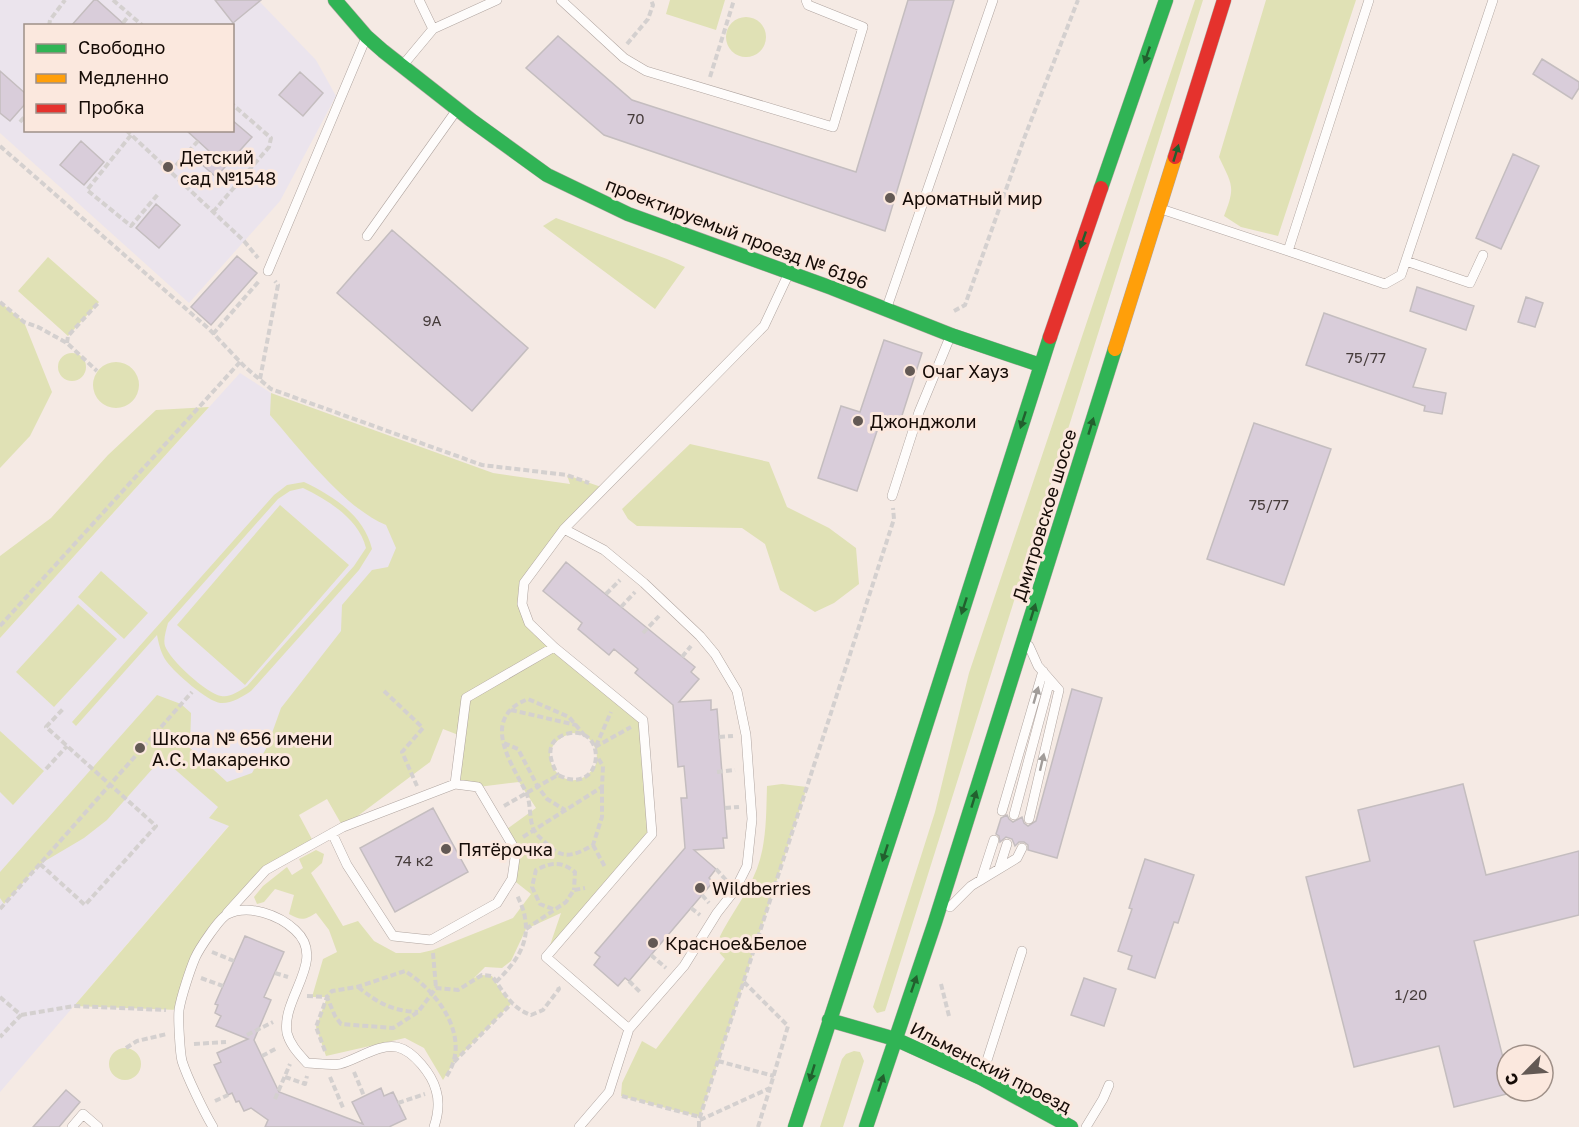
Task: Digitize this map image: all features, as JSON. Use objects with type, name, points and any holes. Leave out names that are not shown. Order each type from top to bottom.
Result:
[{"type":"main road","name":"проектируемый проезд № 6196","points":[[334,0],[366,36],[402,66],[547,175],[628,214],[951,335],[1040,364]]},
{"type":"main road","points":[[795,1127],[903,797],[1040,364],[1166,0]]},
{"type":"main road","name":"Дмитровское шоссе","points":[[866,1127],[935,922],[1224,0]]},
{"type":"main road","points":[[829,1020],[895,1039]]},
{"type":"main road","name":"Ильменский проезд","points":[[895,1039],[981,1078],[1071,1127]]},
{"type":"lane","points":[[419,0],[433,29]]},
{"type":"lane","points":[[402,66],[433,29],[497,0]]},
{"type":"lane","points":[[561,0],[618,53],[646,71],[833,128],[862,27],[808,5],[806,0]]},
{"type":"lane","points":[[886,309],[993,0]]},
{"type":"lane","points":[[1288,251],[1369,0]]},
{"type":"lane","points":[[1159,209],[1385,284],[1401,275],[1493,0]]},
{"type":"lane","points":[[268,271],[366,36]]},
{"type":"lane","points":[[367,236],[457,109]]},
{"type":"lane","points":[[1406,261],[1470,283],[1483,255]]},
{"type":"lane","points":[[629,1029],[546,957],[652,834],[643,720],[554,647],[529,622],[522,604],[524,583],[564,529],[764,326],[788,273]]},
{"type":"lane","points":[[892,496],[919,412],[951,335]]},
{"type":"lane","points":[[564,529],[604,550],[644,583],[700,636],[715,654],[737,691],[746,735],[752,819],[747,866],[735,890],[717,913],[684,966],[629,1029],[609,1092],[579,1127]]},
{"type":"lane","points":[[1025,636],[1038,666],[1059,690],[1029,819]]},
{"type":"lane","points":[[455,784],[466,698],[554,647]]},
{"type":"lane","points":[[1002,811],[1043,671]]},
{"type":"lane","points":[[1014,815],[1050,680]]},
{"type":"lane","points":[[213,1127],[182,1059],[179,1010],[196,956],[225,915],[266,870],[332,833],[343,827],[455,784],[478,787],[516,851],[512,879],[497,903],[430,940],[393,936],[347,865],[332,833]]},
{"type":"lane","points":[[981,880],[994,840]]},
{"type":"lane","points":[[999,869],[1006,844]]},
{"type":"lane","points":[[935,922],[971,886],[1017,858],[1022,848]]},
{"type":"lane","points":[[225,915],[239,910],[252,910],[278,918],[298,932],[309,950],[306,965],[288,1014],[287,1032],[295,1051],[307,1063],[339,1064],[378,1049],[397,1046],[413,1055],[427,1072],[436,1090],[439,1112],[435,1127]]},
{"type":"lane","points":[[981,1078],[1022,951]]},
{"type":"lane","points":[[1086,1127],[1109,1085]]},
{"type":"lane","points":[[72,1127],[83,1114],[98,1127]]},
{"type":"path","points":[[49,24],[65,0]]},
{"type":"path","points":[[113,0],[140,24]]},
{"type":"path","points":[[618,53],[648,19],[653,5],[651,0]]},
{"type":"path","points":[[706,89],[734,0]]},
{"type":"path","points":[[951,313],[965,305],[1025,136],[1078,0]]},
{"type":"path","points":[[123,23],[130,14]]},
{"type":"path","points":[[213,212],[269,147],[271,138],[234,106]]},
{"type":"path","points":[[20,122],[24,117]]},
{"type":"path","points":[[128,132],[244,241],[278,285],[260,379]]},
{"type":"path","points":[[131,135],[87,190],[131,226],[159,193]]},
{"type":"path","points":[[170,172],[198,141]]},
{"type":"path","points":[[0,146],[272,389],[482,465],[567,475],[604,488]]},
{"type":"path","points":[[213,334],[268,271]]},
{"type":"path","points":[[0,302],[24,322],[67,343],[97,371]]},
{"type":"path","points":[[67,343],[68,336],[99,302]]},
{"type":"path","points":[[0,626],[240,362]]},
{"type":"path","points":[[699,1127],[718,1061],[894,519],[892,496]]},
{"type":"path","points":[[643,633],[668,606]]},
{"type":"path","points":[[384,691],[423,728],[402,752],[422,798]]},
{"type":"path","points":[[0,909],[109,783],[192,692]]},
{"type":"path","points":[[585,736],[573,733],[561,736],[553,743],[549,761],[558,775],[568,780],[579,780],[594,769],[597,758],[595,747],[569,717],[528,699],[516,704],[505,714],[501,733],[506,755],[527,794],[533,831],[556,853],[575,855],[593,845],[602,817],[603,766],[597,758]]},
{"type":"path","points":[[595,747],[617,699]]},
{"type":"path","points":[[40,864],[85,905],[156,826],[46,727],[64,708]]},
{"type":"path","points":[[510,709],[576,725]]},
{"type":"path","points":[[595,747],[643,720]]},
{"type":"path","points":[[504,743],[518,749],[547,799],[566,810]]},
{"type":"path","points":[[46,769],[67,746]]},
{"type":"path","points":[[493,813],[558,775]]},
{"type":"path","points":[[512,844],[602,787]]},
{"type":"path","points":[[526,929],[566,902],[574,890],[575,873],[564,864],[549,863],[536,870],[532,887],[540,904],[553,909]]},
{"type":"path","points":[[496,982],[515,963],[524,942],[526,919],[512,879]]},
{"type":"path","points":[[574,890],[594,886]]},
{"type":"path","points":[[202,948],[234,961]]},
{"type":"path","points":[[327,997],[334,1016],[341,1024],[393,1028],[418,1012],[436,988],[433,951]]},
{"type":"path","points":[[344,1110],[324,1064],[327,1056],[316,1028],[327,997],[332,992],[357,987],[405,971],[415,978],[450,1017],[457,1048],[454,1062]]},
{"type":"path","points":[[190,975],[223,986]]},
{"type":"path","points":[[436,988],[458,990],[482,975],[492,976],[502,993],[518,1011],[531,1015],[543,1010],[559,989]]},
{"type":"path","points":[[940,978],[949,1016]]},
{"type":"path","points":[[744,982],[788,1026],[758,1127]]},
{"type":"path","points":[[357,987],[377,1002],[398,1010],[418,1012]]},
{"type":"path","points":[[295,996],[327,997]]},
{"type":"path","points":[[0,997],[21,1015]]},
{"type":"path","points":[[398,1103],[436,1090],[454,1062],[512,1003]]},
{"type":"path","points":[[0,1037],[21,1015],[74,1006],[179,1010]]},
{"type":"path","points":[[247,1035],[288,1014]]},
{"type":"path","points":[[126,1048],[137,1041],[158,1034],[181,1033]]},
{"type":"path","points":[[181,1045],[226,1042]]},
{"type":"path","points":[[275,1099],[295,1051]]},
{"type":"path","points":[[348,1060],[364,1096]]},
{"type":"path","points":[[718,1061],[774,1076]]},
{"type":"path","points":[[609,1092],[700,1119],[770,1088]]},
{"type":"shaded area","name":"Детский сад №1548","points":[[0,0],[258,0],[316,60],[336,96],[280,201],[189,303],[0,133]]},
{"type":"shaded area","name":"Школа № 656 имени А.С. Макаренко","points":[[240,373],[271,393],[493,473],[268,780],[0,1092],[0,638]]},
{"type":"green space","points":[[670,0],[725,0],[716,30],[666,14]]},
{"type":"green space","points":[[1195,0],[1203,0],[885,1011],[877,1013],[873,1007],[935,812],[969,673]]},
{"type":"green space","points":[[1266,0],[1356,0],[1278,236],[1241,227],[1224,216],[1231,186],[1219,157]]},
{"type":"green space","points":[[746,17],[754,18],[760,23],[765,29],[765,45],[760,51],[754,56],[746,57],[738,56],[732,51],[727,45],[726,37],[727,29],[732,23],[738,18]]},
{"type":"green space","points":[[556,218],[685,267],[655,309],[543,226]]},
{"type":"green space","points":[[48,257],[99,302],[68,336],[18,291]]},
{"type":"green space","points":[[0,302],[24,322],[52,392],[30,436],[0,468]]},
{"type":"green space","points":[[72,353],[82,357],[86,367],[82,377],[72,381],[62,377],[58,367],[62,357]]},
{"type":"green space","points":[[116,362],[132,369],[139,385],[132,401],[116,408],[100,401],[93,385],[100,369]]},
{"type":"green space","points":[[271,393],[493,473],[570,484],[567,475],[604,488],[524,582],[522,604],[529,623],[643,720],[652,834],[546,957],[561,913],[526,929],[511,961],[502,968],[485,967],[474,978],[482,975],[492,976],[502,993],[512,1003],[454,1062],[443,1080],[424,1048],[405,1038],[326,1056],[316,1027],[327,997],[312,997],[323,959],[337,952],[329,930],[316,913],[303,919],[289,914],[294,895],[275,889],[264,902],[257,904],[254,897],[263,886],[287,867],[292,875],[303,868],[299,859],[316,850],[324,854],[322,863],[311,873],[343,926],[358,921],[374,941],[396,953],[420,953],[433,950],[513,918],[531,894],[512,879],[516,851],[504,831],[536,808],[519,782],[478,787],[455,784],[461,736],[443,729],[430,762],[343,827],[327,799],[299,815],[314,843],[266,870],[196,956],[179,1010],[74,1006],[229,826],[209,818],[218,807],[162,758],[107,820],[84,838],[40,864],[4,904],[0,898],[0,872],[157,695],[181,704],[191,713],[190,748],[227,782],[252,773],[267,747],[281,708],[341,631],[342,605],[372,570],[388,567],[396,548],[386,525],[370,517],[339,492],[270,415]],"holes":[[[573,733],[585,735],[590,739],[597,761],[593,769],[582,778],[571,780],[562,777],[554,769],[550,760],[551,749],[558,740]]]},
{"type":"green space","points":[[209,407],[0,638],[0,556],[51,518],[108,455],[156,410]]},
{"type":"green space","points":[[690,444],[769,462],[787,507],[829,528],[856,548],[859,584],[834,603],[815,612],[780,590],[765,544],[742,528],[637,526],[628,519],[622,509]]},
{"type":"green space","points":[[304,482],[336,500],[355,517],[368,537],[372,549],[359,570],[251,691],[240,698],[220,703],[200,692],[167,662],[157,635],[76,726],[72,722],[274,495],[287,485]],"holes":[[[303,488],[350,519],[366,548],[354,566],[247,686],[228,696],[215,694],[190,676],[168,652],[164,641],[168,623],[278,499],[290,491]]]},
{"type":"green space","points":[[280,505],[349,565],[245,685],[177,625]]},
{"type":"green space","points":[[101,571],[148,613],[124,639],[78,597]]},
{"type":"green space","points":[[78,604],[117,639],[54,707],[16,672]]},
{"type":"green space","points":[[0,731],[44,771],[13,805],[0,792]]},
{"type":"green space","points":[[782,784],[807,787],[700,1117],[621,1096],[622,1083],[642,1041],[656,1049],[725,959],[715,948],[758,867],[765,833],[767,786]]},
{"type":"green space","points":[[125,1048],[136,1053],[141,1064],[136,1075],[125,1080],[114,1075],[109,1064],[114,1053]]},
{"type":"green space","points":[[854,1051],[860,1052],[864,1061],[843,1127],[820,1127],[842,1059],[846,1054]]},
{"type":"building","points":[[94,0],[97,0],[124,24],[73,24]]},
{"type":"building","points":[[215,0],[261,0],[233,23]]},
{"type":"building","points":[[908,0],[954,0],[885,231],[604,135],[526,68],[558,36],[632,100],[856,172]]},
{"type":"building","points":[[1542,59],[1579,82],[1579,88],[1572,99],[1533,74]]},
{"type":"building","points":[[0,71],[24,92],[24,105],[10,121],[0,113]]},
{"type":"building","points":[[300,72],[323,93],[303,116],[279,95]]},
{"type":"building","points":[[234,122],[252,137],[216,177],[199,162],[209,151],[188,132],[234,132]]},
{"type":"building","points":[[81,141],[104,162],[84,185],[60,165]]},
{"type":"building","points":[[1513,154],[1539,166],[1501,249],[1476,238]]},
{"type":"building","points":[[156,204],[180,225],[159,248],[136,228]]},
{"type":"building","points":[[392,230],[528,348],[472,411],[337,293]]},
{"type":"building","points":[[237,256],[257,273],[211,325],[191,307]]},
{"type":"building","points":[[1417,287],[1474,306],[1466,330],[1410,311]]},
{"type":"building","points":[[1526,297],[1543,303],[1535,327],[1518,322]]},
{"type":"building","points":[[1324,313],[1426,349],[1413,387],[1446,393],[1442,414],[1424,411],[1425,406],[1306,365]]},
{"type":"building","points":[[884,340],[922,353],[898,428],[880,422],[857,491],[818,478],[841,406],[860,412]]},
{"type":"building","points":[[1254,423],[1331,449],[1284,585],[1207,559]]},
{"type":"building","points":[[566,562],[695,667],[691,672],[699,679],[679,702],[711,700],[711,710],[717,709],[727,838],[723,838],[724,848],[694,850],[716,869],[709,878],[713,882],[629,981],[625,978],[618,986],[594,965],[600,957],[595,953],[685,848],[681,798],[687,798],[684,766],[678,767],[673,705],[635,673],[638,669],[614,649],[609,655],[578,629],[582,623],[543,591]]},
{"type":"building","points":[[1072,689],[1102,698],[1057,858],[1028,850],[1028,845],[1024,842],[1019,842],[1015,846],[1012,839],[1006,837],[1000,842],[996,834],[1001,818],[1007,815],[1013,822],[1022,817],[1028,826],[1036,821]]},
{"type":"building","points":[[1463,784],[1486,875],[1579,851],[1579,915],[1474,941],[1499,1043],[1495,1043],[1495,1097],[1454,1107],[1439,1046],[1354,1067],[1306,877],[1370,861],[1358,810]]},
{"type":"building","points":[[433,808],[468,872],[395,912],[360,848]]},
{"type":"building","points":[[1145,859],[1194,875],[1178,923],[1174,922],[1155,978],[1128,969],[1132,956],[1118,951]]},
{"type":"building","points":[[245,936],[284,952],[264,997],[271,1000],[254,1040],[279,1092],[363,1124],[352,1102],[381,1088],[384,1096],[393,1092],[406,1119],[389,1127],[265,1127],[268,1120],[251,1108],[244,1111],[232,1093],[228,1095],[214,1065],[221,1062],[217,1053],[248,1039],[216,1026],[221,1016],[215,1013],[218,1005],[215,1004]]},
{"type":"building","points":[[1084,978],[1116,989],[1104,1026],[1071,1015]]},
{"type":"building","points":[[66,1090],[80,1102],[59,1127],[33,1127]]},
{"type":"traffic: fast","points":[[335,0],[366,36],[383,51],[471,120],[547,175],[628,214],[832,288],[951,335],[1040,365]]},
{"type":"traffic: fast","points":[[1101,188],[1166,0]]},
{"type":"traffic: fast","points":[[795,1127],[1050,337]]},
{"type":"traffic: fast","points":[[866,1127],[935,922],[1115,349]]},
{"type":"traffic: fast","points":[[829,1020],[895,1039],[981,1078],[1071,1127]]},
{"type":"traffic: slow","points":[[1115,349],[1175,157]]},
{"type":"traffic: jam","points":[[1175,157],[1224,0]]},
{"type":"traffic: jam","points":[[1050,337],[1101,188]]},
{"type":"place","name":"Детский сад №1548","points":[[168,167]]},
{"type":"place","name":"Ароматный мир","points":[[890,198]]},
{"type":"place","name":"Очаг Хауз","points":[[910,371]]},
{"type":"place","name":"Джонджоли","points":[[858,421]]},
{"type":"place","name":"Школа № 656 имени А.С. Макаренко","points":[[140,748]]},
{"type":"place","name":"Пятёрочка","points":[[446,849]]},
{"type":"place","name":"Wildberries","points":[[700,888]]},
{"type":"place","name":"Красное&Белое","points":[[653,943]]}]
